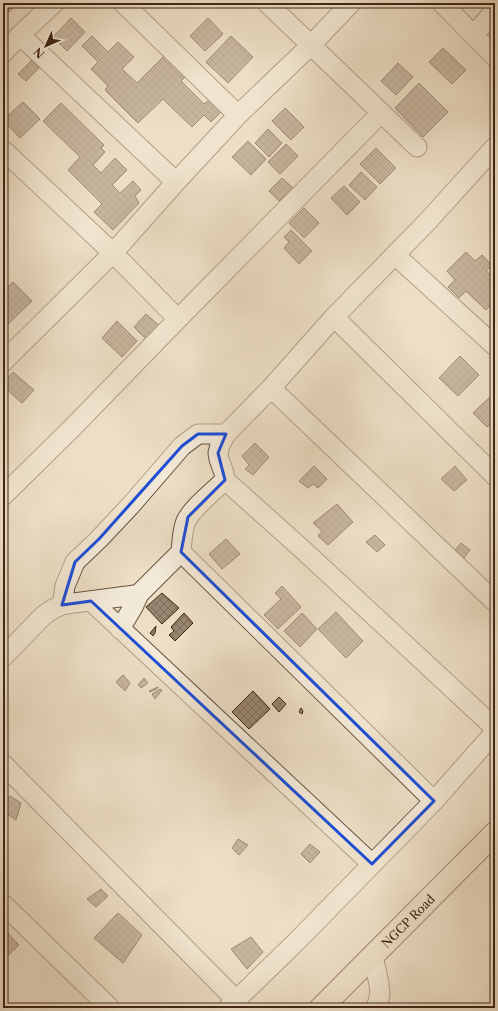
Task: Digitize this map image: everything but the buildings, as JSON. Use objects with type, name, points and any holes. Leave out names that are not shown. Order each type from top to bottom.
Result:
[{"type":"main road","name":"NGCP Road","points":[[320,1008],[495,833]]},
{"type":"street","points":[[3,53],[54,3]]},
{"type":"street","points":[[123,3],[238,115]]},
{"type":"street","points":[[267,3],[417,148]]},
{"type":"street","points":[[5,356],[113,253],[238,115],[311,45],[351,3]]},
{"type":"street","points":[[442,3],[495,57]]},
{"type":"street","points":[[474,35],[495,10]]},
{"type":"street","points":[[20,35],[176,182]]},
{"type":"street","points":[[3,496],[72,428],[381,113]]},
{"type":"street","points":[[495,147],[427,222],[334,317],[271,388],[226,434],[220,445],[218,453],[225,480],[308,554],[495,728]]},
{"type":"street","points":[[3,150],[113,253],[178,319]]},
{"type":"street","points":[[396,254],[495,346]]},
{"type":"street","points":[[334,317],[495,476]]},
{"type":"street","points":[[271,388],[495,602]]},
{"type":"street","points":[[62,605],[65,586],[74,562],[104,534],[182,446],[198,434],[226,434]]},
{"type":"street","points":[[120,629],[139,594],[181,552],[183,532],[188,517],[225,480]]},
{"type":"street","points":[[181,552],[434,801]]},
{"type":"street","points":[[3,657],[44,615],[53,609],[62,605],[139,594]]},
{"type":"street","points":[[91,601],[372,864]]},
{"type":"street","points":[[3,764],[232,1004],[296,942],[434,801],[495,732]]},
{"type":"street","points":[[3,904],[110,1008]]},
{"type":"street","points":[[374,955],[383,1004]]},
{"type":"highlighted area","points":[[198,434],[226,434],[218,453],[225,480],[188,517],[181,552],[434,801],[372,864],[91,601],[62,605],[75,562],[99,539],[182,446]]}]
